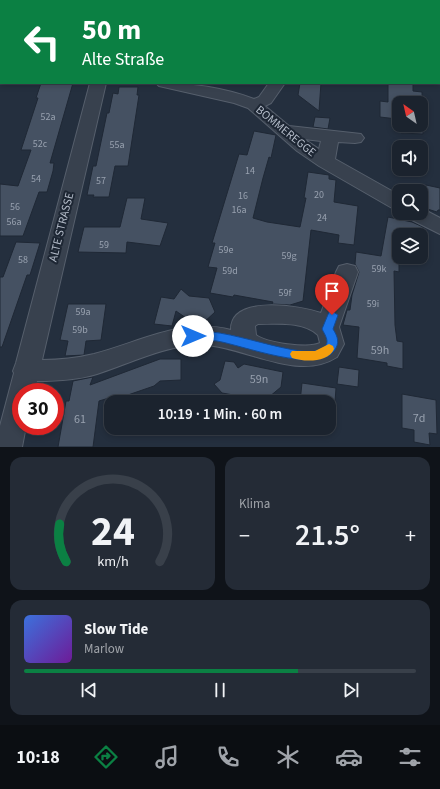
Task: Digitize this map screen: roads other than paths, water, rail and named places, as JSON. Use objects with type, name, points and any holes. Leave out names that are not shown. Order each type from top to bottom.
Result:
[{"type":"street","name":"ALTE STRASSE","points":[[8,447],[98,84]]},
{"type":"street","name":"BOMMEREGGE","points":[[169,84],[239,99],[254,105],[303,147],[325,162],[392,199]]},
{"type":"street","points":[[254,105],[265,100],[276,84]]},
{"type":"street","points":[[285,131],[331,138],[356,138]]},
{"type":"street","points":[[325,162],[331,138]]},
{"type":"street","points":[[428,220],[440,227]]},
{"type":"street","points":[[328,329],[347,272]]},
{"type":"street","points":[[26,372],[57,371],[94,364],[171,340],[193,336],[216,336],[252,346],[284,353],[316,356],[327,352],[332,345],[332,338],[328,329],[318,321],[306,318],[254,314],[246,320],[243,326],[246,342],[252,346]]}]
